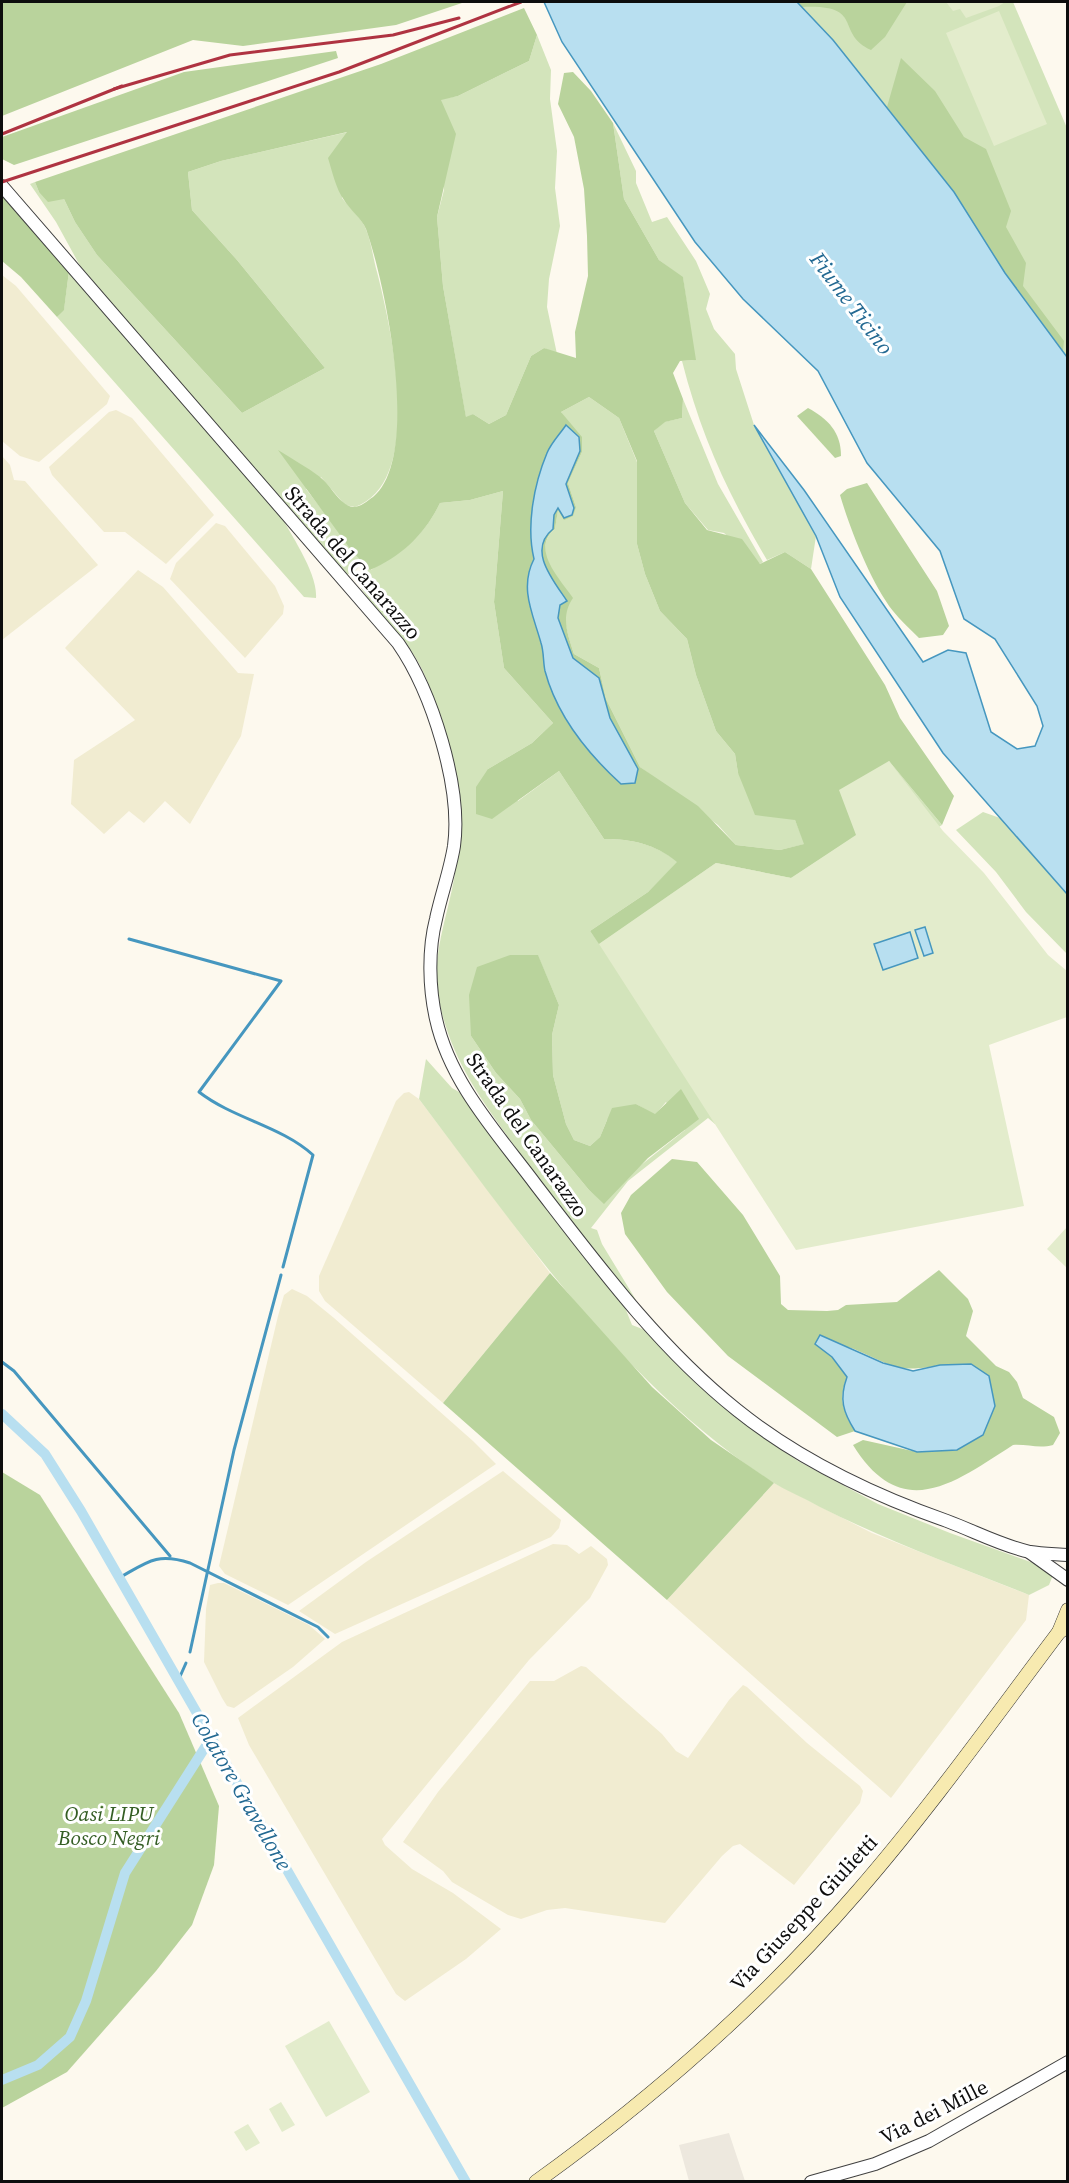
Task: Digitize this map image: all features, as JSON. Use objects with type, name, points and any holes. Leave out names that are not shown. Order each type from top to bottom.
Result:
[{"type":"main road","name":"Via Giuseppe Giulietti","points":[[536,2181],[579,2150],[705,2044],[829,1923],[923,1812],[1064,1629],[1068,1610]]},
{"type":"street","name":"Strada del Canarazzo","points":[[2,187],[398,643],[412,663],[432,710],[446,762],[455,819],[452,859],[434,934],[430,967],[436,1018],[446,1051],[461,1083],[609,1281],[646,1322],[735,1409],[775,1438],[882,1496],[1028,1551],[1068,1555]]},
{"type":"street","name":"Strada del Canarazzo","points":[[1028,1551],[1068,1580]]},
{"type":"street","name":"Via dei Mille","points":[[811,2181],[875,2164],[929,2141],[1068,2062]]},
{"type":"shaded area","points":[[2,275],[16,286],[110,396],[107,404],[39,462],[20,456],[2,441]]},
{"type":"shaded area","points":[[116,410],[132,418],[214,515],[166,564],[125,532],[104,532],[52,475],[49,467],[109,412]]},
{"type":"shaded area","points":[[2,456],[10,465],[14,480],[25,481],[98,565],[2,640]]},
{"type":"shaded area","points":[[216,523],[225,526],[275,586],[284,606],[283,614],[245,658],[170,579],[176,563]]},
{"type":"shaded area","points":[[138,570],[163,587],[238,673],[254,674],[241,736],[190,824],[165,801],[144,823],[129,811],[104,834],[71,804],[74,760],[135,720],[65,648]]},
{"type":"shaded area","points":[[409,1092],[419,1099],[550,1273],[443,1403],[325,1301],[319,1291],[319,1276],[396,1101],[404,1093]]},
{"type":"shaded area","points":[[292,1289],[307,1296],[334,1318],[496,1464],[288,1605],[225,1574],[219,1566],[278,1316],[284,1295]]},
{"type":"shaded area","points":[[503,1471],[561,1520],[559,1528],[551,1537],[335,1634],[299,1611],[366,1562]]},
{"type":"shaded area","points":[[774,1483],[872,1533],[1029,1595],[1026,1620],[891,1798],[667,1600]]},
{"type":"shaded area","points":[[553,1544],[567,1545],[579,1554],[591,1546],[607,1559],[608,1565],[590,1598],[529,1660],[382,1839],[385,1845],[412,1869],[453,1893],[501,1929],[466,1959],[405,2001],[396,1994],[375,1959],[249,1745],[238,1718],[342,1642]]},
{"type":"shaded area","points":[[224,1583],[309,1625],[325,1639],[293,1667],[234,1708],[227,1706],[204,1662],[206,1609],[210,1585]]},
{"type":"shaded area","points":[[581,1666],[586,1667],[662,1734],[676,1751],[688,1758],[729,1700],[743,1685],[807,1743],[860,1786],[863,1791],[860,1803],[794,1885],[740,1844],[733,1846],[722,1856],[665,1923],[565,1908],[547,1910],[521,1919],[508,1915],[452,1882],[443,1871],[403,1842],[438,1792],[530,1681],[554,1681]]},
{"type":"shaded area","points":[[729,2133],[745,2181],[689,2181],[679,2145]]},
{"type":"green space","points":[[2,2],[465,2],[396,25],[243,46],[193,40],[2,116]]},
{"type":"green space","points":[[797,2],[1013,2],[1067,128],[1067,357],[1005,273],[954,192],[833,40]]},
{"type":"green space","points":[[797,2],[907,2],[885,37],[871,50],[860,43],[847,21],[835,10],[822,7],[802,7]]},
{"type":"green space","points":[[946,2],[1005,2],[966,18],[960,9],[953,11]]},
{"type":"green space","points":[[524,8],[537,35],[529,61],[458,96],[441,100],[456,134],[437,217],[443,286],[466,417],[473,414],[489,424],[506,415],[531,356],[544,348],[576,358],[575,332],[588,276],[587,236],[584,189],[574,137],[558,104],[564,73],[573,72],[591,91],[613,123],[624,199],[659,260],[683,277],[696,360],[680,361],[673,373],[683,399],[682,418],[665,422],[654,431],[685,503],[707,530],[742,539],[760,564],[785,552],[811,569],[885,685],[900,718],[954,796],[942,825],[889,761],[857,835],[791,878],[716,863],[599,944],[590,931],[648,892],[677,862],[643,844],[604,839],[559,771],[492,819],[476,814],[476,787],[488,769],[532,743],[553,723],[504,668],[494,602],[503,491],[470,500],[440,503],[427,525],[411,543],[392,558],[370,570],[351,550],[278,450],[320,477],[343,503],[356,507],[373,497],[388,476],[395,446],[397,409],[395,368],[382,288],[366,229],[341,196],[328,158],[347,132],[221,161],[188,172],[192,210],[237,260],[325,368],[242,413],[97,255],[75,222],[64,199],[48,202],[39,192],[35,182],[381,64]],"holes":[[[589,397],[619,418],[637,461],[637,544],[645,574],[660,611],[687,639],[696,675],[716,731],[735,754],[738,773],[755,815],[795,820],[804,844],[780,850],[736,845],[698,806],[640,767],[606,699],[599,668],[574,654],[566,619],[573,598],[550,564],[545,546],[548,537],[555,529],[558,510],[564,520],[573,516],[576,507],[568,483],[582,452],[582,437],[561,412]]]},
{"type":"green space","points":[[999,11],[1047,124],[994,146],[946,33]]},
{"type":"green space","points":[[537,35],[551,70],[550,99],[557,151],[555,188],[560,226],[549,279],[547,307],[557,354],[544,348],[531,356],[506,415],[489,424],[473,414],[466,418],[443,286],[437,217],[444,190],[441,99],[458,96],[529,61]]},
{"type":"green space","points":[[336,51],[338,58],[14,165],[2,159],[2,137],[184,72]]},
{"type":"green space","points":[[901,58],[935,91],[964,137],[986,149],[1011,211],[1006,227],[1026,263],[1023,286],[1064,341],[1063,351],[1005,273],[954,192],[887,107]]},
{"type":"green space","points":[[613,123],[636,171],[636,183],[652,222],[667,217],[696,261],[710,294],[706,309],[714,329],[735,354],[736,369],[754,425],[816,536],[811,569],[785,552],[767,560],[717,464],[698,414],[682,361],[695,360],[683,278],[659,260],[624,199]]},
{"type":"green space","points":[[348,132],[342,198],[363,223],[369,238],[389,328],[398,400],[397,436],[390,467],[377,492],[355,507],[345,505],[321,477],[306,489],[363,562],[355,571],[346,575],[84,273],[56,222],[30,184],[35,182],[39,192],[64,199],[75,222],[97,255],[242,413],[325,368],[237,260],[192,210],[188,172],[221,161]]},
{"type":"green space","points":[[2,193],[69,271],[64,310],[57,317],[21,277],[2,261]]},
{"type":"green space","points":[[69,271],[279,512],[313,577],[316,598],[304,597],[57,317],[64,309]]},
{"type":"green space","points":[[589,397],[619,418],[637,462],[637,544],[645,574],[660,611],[687,639],[696,675],[716,731],[735,754],[738,773],[795,820],[805,844],[780,850],[736,845],[718,825],[640,767],[606,699],[599,668],[574,654],[566,626],[565,608],[549,567],[545,546],[548,537],[555,529],[558,509],[576,507],[568,483],[582,452],[561,412]]},
{"type":"green space","points":[[683,399],[718,484],[763,562],[760,564],[724,533],[708,530],[685,503],[654,431],[664,422],[682,418]]},
{"type":"green space","points":[[808,408],[832,427],[839,440],[841,456],[835,458],[797,416]]},
{"type":"green space","points":[[867,483],[937,591],[949,626],[943,635],[919,638],[893,611],[869,571],[849,524],[840,495],[847,489]]},
{"type":"green space","points":[[503,491],[494,602],[504,668],[553,723],[532,743],[488,769],[518,801],[559,771],[604,839],[643,844],[661,851],[678,862],[648,892],[590,931],[599,943],[716,863],[791,878],[889,761],[942,825],[919,840],[715,1124],[708,1118],[628,1181],[591,1228],[597,1230],[602,1244],[636,1300],[636,1306],[545,1188],[480,1097],[453,1045],[440,1005],[437,985],[439,947],[452,891],[457,846],[443,742],[435,704],[422,669],[406,644],[361,588],[363,573],[368,567],[371,570],[411,542],[426,526],[440,503],[470,500]],"holes":[[[510,955],[538,956],[559,1005],[552,1035],[553,1075],[566,1124],[574,1140],[590,1146],[600,1137],[607,1120],[636,1104],[655,1115],[666,1102],[685,1130],[631,1173],[604,1203],[589,1190],[531,1120],[520,1099],[496,1073],[471,1036]]]},
{"type":"green space","points":[[889,761],[943,831],[984,873],[1048,955],[1067,971],[1067,1017],[989,1045],[1024,1206],[796,1250],[599,944],[716,863],[791,878],[856,835],[839,790]]},
{"type":"green space","points":[[983,812],[1000,818],[1067,894],[1067,954],[1026,912],[996,872],[956,830]]},
{"type":"green space","points":[[510,955],[538,955],[559,1005],[552,1035],[553,1075],[566,1124],[574,1140],[590,1146],[600,1137],[612,1108],[636,1104],[655,1114],[681,1089],[699,1119],[648,1158],[604,1204],[589,1190],[531,1120],[520,1099],[496,1073],[471,1036],[469,995],[477,967]]},
{"type":"green space","points":[[426,1059],[452,1088],[459,1092],[624,1305],[632,1325],[645,1330],[739,1420],[798,1461],[878,1504],[1039,1565],[1053,1575],[1049,1585],[1029,1595],[898,1542],[772,1482],[719,1444],[669,1401],[623,1355],[537,1256],[497,1204],[419,1099]]},
{"type":"green space","points":[[672,1159],[697,1162],[743,1215],[780,1276],[781,1304],[788,1310],[827,1311],[838,1310],[846,1305],[897,1302],[939,1270],[968,1299],[973,1311],[966,1336],[996,1366],[1009,1372],[1017,1382],[1023,1398],[1054,1417],[1060,1433],[1053,1445],[1043,1447],[1013,1445],[949,1483],[929,1489],[910,1490],[890,1484],[872,1469],[853,1445],[863,1440],[917,1452],[957,1450],[983,1435],[995,1406],[940,1365],[914,1369],[904,1368],[850,1347],[816,1344],[832,1357],[847,1377],[842,1399],[847,1418],[855,1431],[837,1437],[728,1356],[667,1292],[625,1234],[621,1213],[631,1195]]},
{"type":"green space","points":[[1067,1227],[1067,1268],[1047,1249]]},
{"type":"green space","points":[[550,1273],[652,1387],[711,1440],[774,1483],[667,1600],[443,1403]]},
{"type":"green space","name":"Oasi LIPU Bosco Negri","points":[[2,1472],[40,1495],[179,1713],[219,1806],[214,1865],[192,1925],[156,1971],[67,2072],[2,2108]]},
{"type":"green space","points":[[329,2021],[370,2092],[326,2117],[285,2046]]},
{"type":"green space","points":[[281,2102],[295,2125],[282,2132],[269,2109]]},
{"type":"green space","points":[[248,2124],[260,2143],[246,2151],[234,2132]]},
{"type":"water","name":"Fiume Ticino","points":[[544,2],[797,2],[833,40],[954,192],[1005,273],[1067,357],[1067,894],[943,753],[840,597],[816,536],[754,425],[804,490],[923,662],[948,650],[966,653],[991,732],[1017,749],[1035,746],[1043,726],[1037,706],[995,639],[964,619],[940,551],[867,463],[818,371],[743,299],[695,242],[562,42]]},
{"type":"water","points":[[566,425],[579,437],[580,451],[566,484],[574,508],[572,515],[564,518],[558,508],[554,515],[553,529],[542,546],[542,555],[550,575],[567,601],[560,605],[558,618],[573,658],[599,678],[610,718],[638,769],[635,783],[621,784],[596,760],[565,718],[550,688],[542,646],[529,601],[528,580],[534,559],[531,519],[535,491],[549,449]]},
{"type":"water","points":[[925,927],[933,953],[924,956],[915,930]]},
{"type":"water","points":[[910,932],[918,958],[883,970],[874,944]]},
{"type":"water","points":[[820,1335],[883,1363],[913,1371],[940,1365],[971,1364],[989,1376],[995,1406],[983,1435],[957,1450],[917,1452],[855,1431],[848,1418],[843,1399],[847,1377],[832,1357],[815,1344]]},
{"type":"waterway","points":[[129,939],[281,981],[199,1092],[227,1109],[287,1137],[313,1155],[283,1267]]},
{"type":"waterway","points":[[190,1652],[234,1450],[281,1275]]},
{"type":"waterway","points":[[2,1362],[14,1371],[170,1556]]},
{"type":"waterway","name":"Colatore Gravellone","points":[[2,1414],[45,1454],[81,1511],[466,2182]]},
{"type":"waterway","points":[[119,1578],[153,1560],[169,1558],[190,1563],[318,1627],[328,1637]]},
{"type":"waterway","points":[[178,1681],[186,1663]]},
{"type":"waterway","points":[[2,2080],[38,2065],[70,2037],[86,2001],[125,1873],[211,1738]]},
{"type":"railway","points":[[2,182],[339,72],[521,2]]},
{"type":"railway","points":[[114,89],[230,55],[393,35],[459,18]]},
{"type":"railway","points":[[2,134],[122,86]]}]
